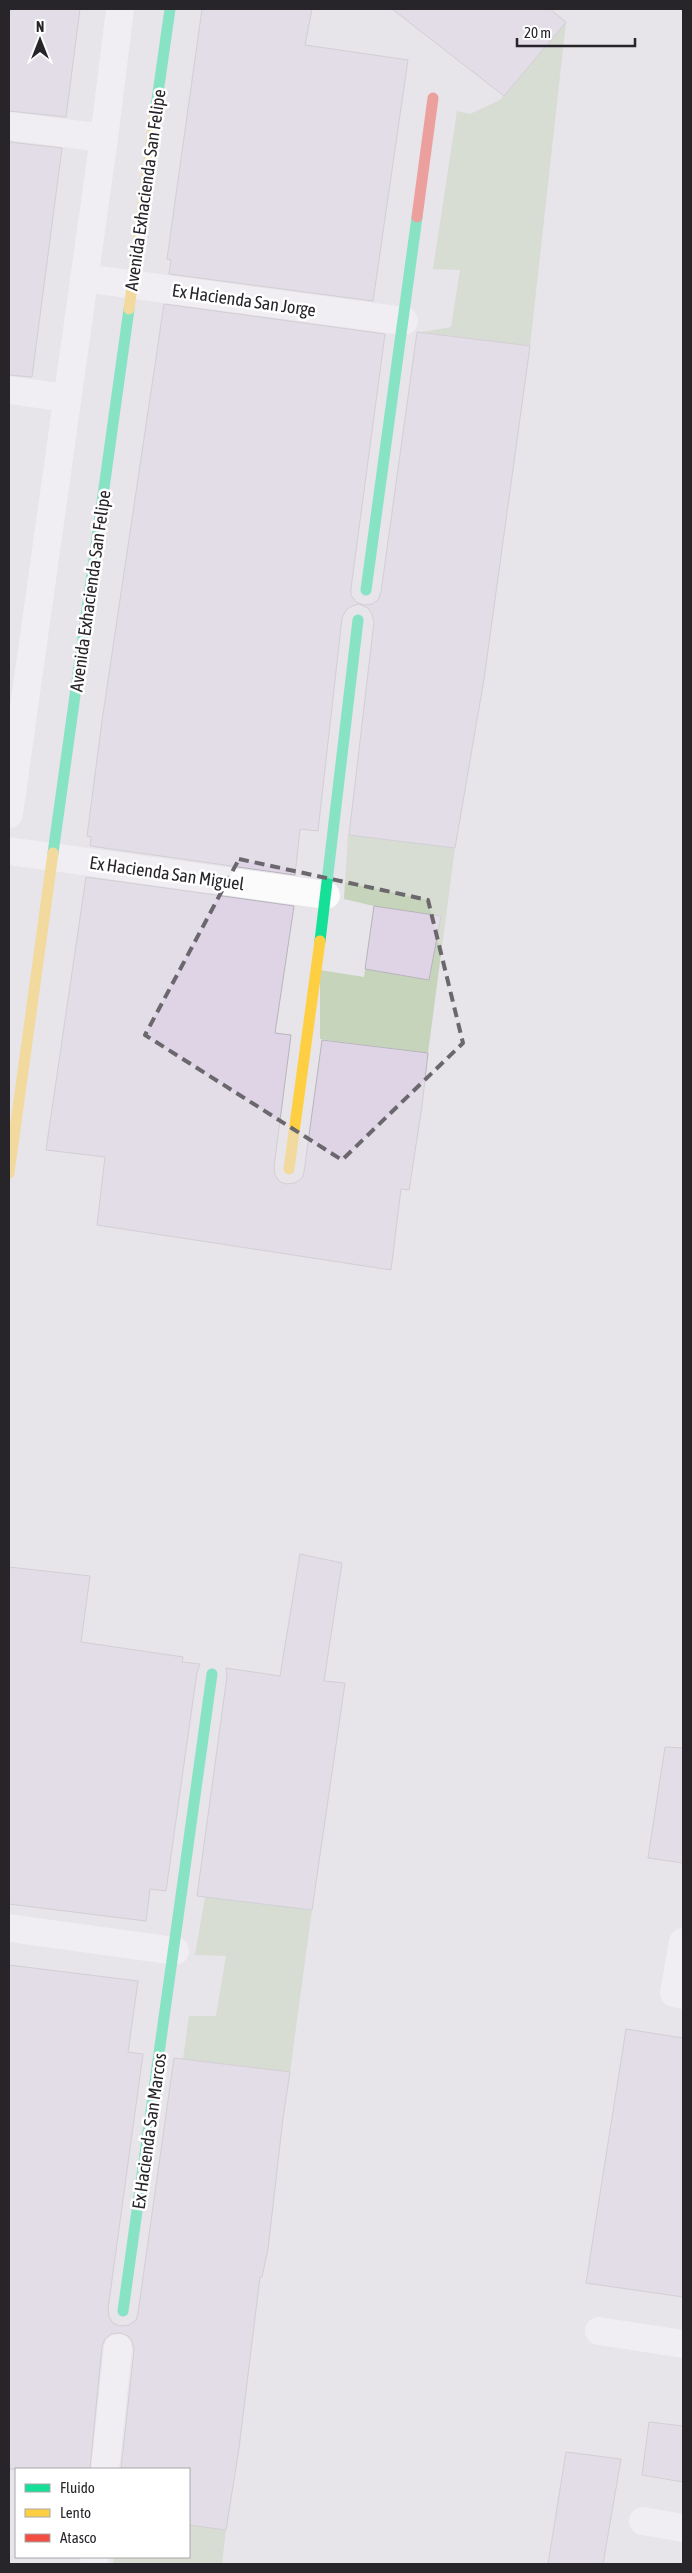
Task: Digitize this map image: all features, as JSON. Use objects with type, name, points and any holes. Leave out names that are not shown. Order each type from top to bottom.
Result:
[{"type":"street","points":[[9,814],[20,653],[66,398],[104,138],[120,9]]},
{"type":"street","name":"Avenida Exhacienda San Felipe","points":[[9,1173],[170,9]]},
{"type":"street","points":[[366,590],[433,98]]},
{"type":"street","points":[[9,126],[104,138]]},
{"type":"street","name":"Ex Hacienda San Jorge","points":[[84,278],[404,321]]},
{"type":"street","points":[[9,390],[66,398]]},
{"type":"street","points":[[289,1169],[326,895],[358,620]]},
{"type":"street","name":"Ex Hacienda San Miguel","points":[[9,851],[326,895]]},
{"type":"street","name":"Ex Hacienda San Marcos","points":[[123,2311],[212,1674]]},
{"type":"street","points":[[9,1928],[174,1951]]},
{"type":"street","points":[[683,1942],[674,1994],[683,1995]]},
{"type":"street","points":[[598,2331],[683,2344]]},
{"type":"street","points":[[105,2468],[118,2348]]},
{"type":"street","points":[[643,2521],[683,2528]]},
{"type":"highlighted area","points":[[239,859],[428,900],[463,1043],[342,1160],[145,1035]]},
{"type":"green space","points":[[566,22],[530,346],[422,332],[451,327],[460,270],[433,269],[457,111],[470,114],[500,100]]},
{"type":"green space","points":[[348,835],[455,848],[428,1053],[320,1039],[320,970],[364,977],[374,906],[344,899]]},
{"type":"green space","points":[[205,1897],[312,1910],[290,2072],[183,2059],[189,2016],[216,2016],[226,1956],[195,1955]]},
{"type":"green space","points":[[190,2525],[226,2530],[222,2564],[113,2564],[114,2558],[190,2558]]},
{"type":"building","points":[[9,9],[80,9],[66,117],[9,111]]},
{"type":"building","points":[[202,9],[312,9],[305,45],[408,60],[373,301],[169,274],[171,260],[167,259]]},
{"type":"building","points":[[392,9],[550,9],[566,22],[504,96]]},
{"type":"building","points":[[9,142],[62,148],[32,377],[9,375]]},
{"type":"building","points":[[164,304],[385,334],[351,588],[351,595],[356,602],[364,605],[372,604],[378,600],[381,592],[417,332],[530,346],[484,679],[455,848],[349,835],[374,622],[368,608],[359,604],[346,610],[342,618],[318,831],[300,829],[295,875],[90,846],[91,837],[87,836],[102,721]]},
{"type":"building","points":[[86,877],[294,906],[275,1033],[291,1035],[274,1167],[275,1175],[280,1182],[287,1184],[295,1183],[302,1178],[304,1172],[322,1040],[428,1053],[409,1190],[401,1189],[391,1270],[97,1225],[105,1157],[46,1150]]},
{"type":"building","points":[[374,906],[441,916],[429,980],[365,969]]},
{"type":"building","points":[[300,1554],[342,1563],[324,1681],[345,1683],[312,1910],[197,1896],[227,1676],[226,1668],[280,1676]]},
{"type":"building","points":[[9,1567],[90,1576],[81,1642],[183,1657],[182,1662],[200,1664],[197,1672],[166,1891],[150,1889],[146,1921],[9,1904]]},
{"type":"building","points":[[665,1747],[683,1748],[683,1863],[648,1858]]},
{"type":"building","points":[[9,1965],[138,1981],[128,2052],[143,2054],[108,2309],[109,2317],[113,2323],[120,2326],[129,2325],[136,2320],[138,2313],[174,2058],[290,2072],[268,2249],[262,2277],[260,2277],[239,2448],[226,2530],[190,2525],[190,2468],[121,2468],[134,2350],[132,2341],[128,2336],[120,2333],[111,2334],[105,2339],[102,2346],[90,2468],[9,2469]]},
{"type":"building","points":[[626,2029],[683,2038],[683,2297],[586,2283]]},
{"type":"building","points":[[649,2422],[683,2426],[683,2482],[642,2475]]},
{"type":"building","points":[[566,2452],[621,2459],[603,2564],[548,2564]]},
{"type":"traffic: fast","points":[[156,107],[170,9]]},
{"type":"traffic: fast","points":[[366,590],[417,217]]},
{"type":"traffic: fast","points":[[53,853],[129,309]]},
{"type":"traffic: fast","points":[[320,941],[358,620]]},
{"type":"traffic: fast","points":[[123,2311],[212,1674]]},
{"type":"traffic: slow","points":[[129,309],[156,107]]},
{"type":"traffic: slow","points":[[9,1173],[53,853]]},
{"type":"traffic: slow","points":[[289,1169],[320,941]]},
{"type":"traffic: jam","points":[[417,217],[433,98]]}]
